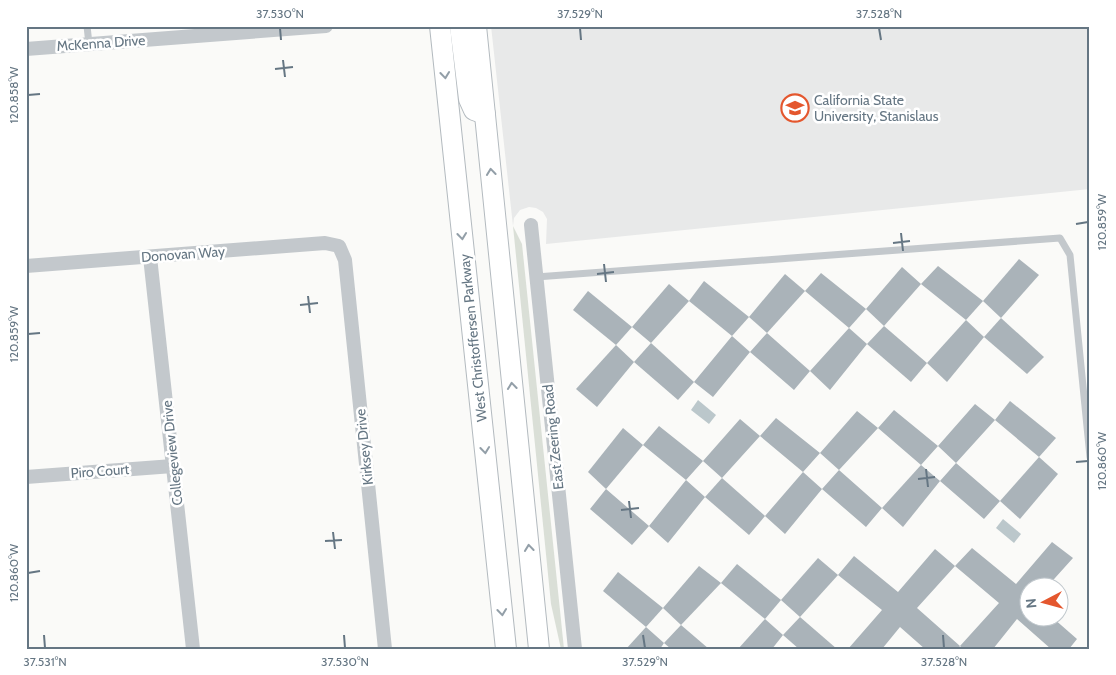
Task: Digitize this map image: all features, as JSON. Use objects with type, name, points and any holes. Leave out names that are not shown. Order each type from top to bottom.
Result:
[{"type":"street","name":"McKenna Drive","points":[[26,49],[326,26]]},
{"type":"street","name":"West Christoffersen Parkway","points":[[440,26],[506,649]]},
{"type":"street","points":[[460,26],[469,99],[474,110],[485,114]]},
{"type":"street","points":[[476,26],[539,649]]},
{"type":"street","name":"East Zeering Road","points":[[531,225],[574,649]]},
{"type":"street","name":"Donovan Way","points":[[26,266],[325,243],[339,246]]},
{"type":"street","name":"Kirksey Drive","points":[[339,246],[345,260],[385,649]]},
{"type":"street","name":"Collegeview Drive","points":[[150,257],[193,649]]},
{"type":"street","name":"Piro Court","points":[[26,477],[173,466]]},
{"type":"lane","points":[[87,26],[88,44]]},
{"type":"lane","points":[[536,277],[1060,238],[1070,255],[1090,457]]},
{"type":"shaded area","name":"California State University, Stanislaus","points":[[491,26],[1090,26],[1090,189],[546,244],[547,219],[543,212],[536,208],[529,207],[520,210],[514,218],[513,226]]},
{"type":"shaded area","points":[[513,226],[522,244],[564,649],[561,649],[551,604]]},
{"type":"shaded area","points":[[698,400],[716,415],[709,424],[691,410]]},
{"type":"shaded area","points":[[1003,519],[1021,534],[1014,543],[996,528]]},
{"type":"building","points":[[1019,259],[1039,275],[1001,318],[983,301]]},
{"type":"building","points":[[938,266],[983,301],[966,320],[921,284]]},
{"type":"building","points":[[902,267],[921,284],[884,326],[866,309]]},
{"type":"building","points":[[821,273],[866,309],[849,328],[805,291]]},
{"type":"building","points":[[785,274],[805,291],[767,333],[749,317]]},
{"type":"building","points":[[704,281],[749,317],[732,336],[689,301]]},
{"type":"building","points":[[669,284],[689,301],[651,343],[632,327]]},
{"type":"building","points":[[588,291],[632,327],[616,345],[573,310]]},
{"type":"building","points":[[1001,318],[1044,357],[1027,374],[984,337]]},
{"type":"building","points":[[966,320],[984,337],[947,382],[927,363]]},
{"type":"building","points":[[884,326],[927,363],[911,382],[867,344]]},
{"type":"building","points":[[849,328],[867,344],[830,390],[810,371]]},
{"type":"building","points":[[767,333],[810,371],[794,390],[750,352]]},
{"type":"building","points":[[732,336],[750,352],[713,397],[694,382]]},
{"type":"building","points":[[651,343],[694,382],[678,400],[634,362]]},
{"type":"building","points":[[616,345],[634,362],[597,407],[576,389]]},
{"type":"building","points":[[1010,401],[1056,438],[1039,457],[995,420]]},
{"type":"building","points":[[975,404],[995,420],[956,463],[938,446]]},
{"type":"building","points":[[894,410],[938,446],[921,465],[878,428]]},
{"type":"building","points":[[857,411],[878,428],[839,470],[820,453]]},
{"type":"building","points":[[776,418],[820,453],[803,472],[760,436]]},
{"type":"building","points":[[740,419],[760,436],[722,478],[703,461]]},
{"type":"building","points":[[659,426],[703,461],[686,480],[643,445]]},
{"type":"building","points":[[623,428],[643,445],[606,489],[588,472]]},
{"type":"building","points":[[1039,457],[1058,474],[1020,519],[1000,501]]},
{"type":"building","points":[[956,463],[1000,501],[984,519],[940,481]]},
{"type":"building","points":[[921,465],[940,481],[903,527],[882,508]]},
{"type":"building","points":[[839,470],[882,508],[866,527],[822,489]]},
{"type":"building","points":[[803,472],[822,489],[785,534],[765,516]]},
{"type":"building","points":[[722,478],[765,516],[749,535],[705,497]]},
{"type":"building","points":[[686,480],[705,497],[668,543],[649,526]]},
{"type":"building","points":[[606,489],[649,526],[632,545],[590,509]]},
{"type":"building","points":[[1052,542],[1073,558],[1055,578],[1021,578]]},
{"type":"building","points":[[972,548],[1016,584],[1018,582],[1018,620],[993,649],[963,649],[960,646],[999,603],[955,566]]},
{"type":"building","points":[[935,549],[955,566],[917,608],[960,646],[958,649],[925,649],[900,627],[882,649],[848,649],[882,610],[838,575],[854,556],[898,592]]},
{"type":"building","points":[[818,558],[838,575],[800,617],[781,600]]},
{"type":"building","points":[[737,564],[781,600],[765,619],[721,583]]},
{"type":"building","points":[[699,566],[721,583],[681,625],[663,608]]},
{"type":"building","points":[[618,572],[663,608],[646,627],[603,591]]},
{"type":"building","points":[[800,617],[837,649],[799,649],[783,635]]},
{"type":"building","points":[[765,619],[783,635],[772,649],[738,649]]},
{"type":"building","points":[[681,625],[709,649],[671,649],[664,643]]},
{"type":"building","points":[[646,627],[664,643],[660,649],[626,649]]},
{"type":"building","points":[[1027,628],[1064,628],[1077,639],[1069,649],[1051,649]]},
{"type":"place","name":"California State University, Stanislaus","points":[[795,108]]}]
